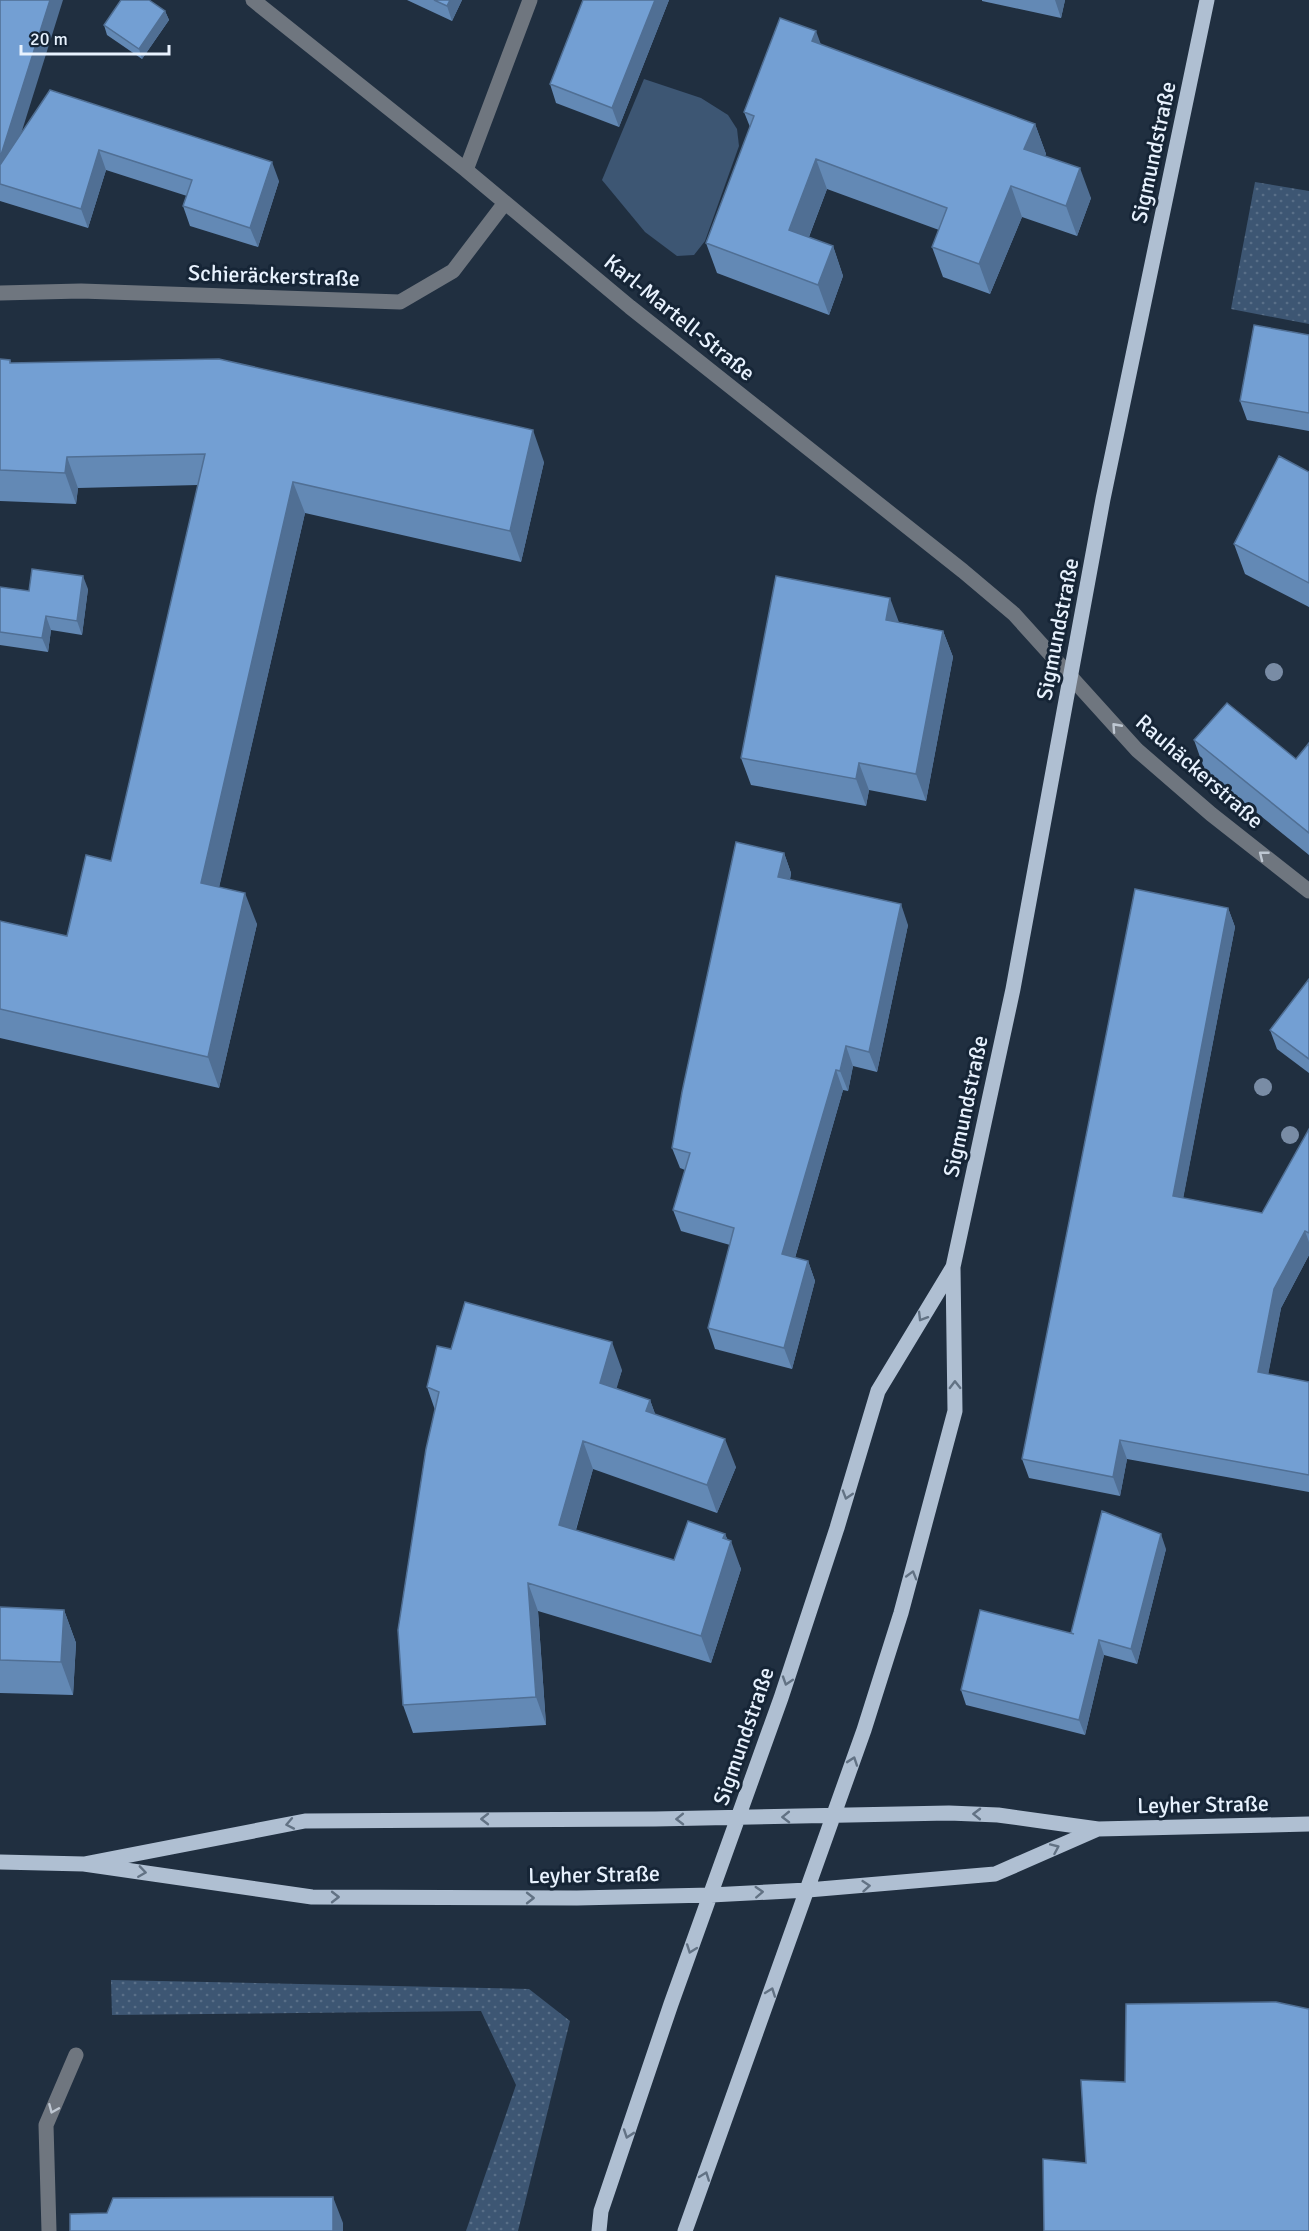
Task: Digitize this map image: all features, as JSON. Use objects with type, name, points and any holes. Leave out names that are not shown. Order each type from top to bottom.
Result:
[{"type":"main road","name":"Sigmundstraße","points":[[685,2231],[834,1816],[901,1613],[955,1411],[952,1267],[1013,989],[1103,499],[1208,0]]},
{"type":"main road","name":"Sigmundstraße","points":[[599,2231],[601,2211],[809,1612],[878,1391],[952,1267]]},
{"type":"main road","name":"Leyher Straße","points":[[84,1864],[305,1821],[738,1818],[949,1813],[998,1815],[1098,1829],[1309,1824]]},
{"type":"main road","name":"Leyher Straße","points":[[0,1862],[84,1864],[312,1897],[577,1898],[711,1894],[808,1890],[995,1874],[1098,1829]]},
{"type":"street","name":"Karl-Martell-Straße","points":[[253,0],[466,170],[630,307],[963,571],[1014,614],[1071,676]]},
{"type":"street","points":[[466,170],[530,0]]},
{"type":"street","name":"Schieräckerstraße","points":[[0,293],[81,291],[400,302],[453,271],[504,204]]},
{"type":"street","name":"Rauhäckerstraße","points":[[1071,676],[1137,750],[1211,814],[1309,891]]},
{"type":"street","points":[[49,2231],[46,2125],[76,2055]]},
{"type":"shaded area","points":[[644,79],[701,98],[728,115],[737,129],[739,146],[705,241],[694,255],[677,256],[645,232],[602,180]]},
{"type":"shaded area","points":[[1255,182],[1309,191],[1309,324],[1231,309]]},
{"type":"shaded area","points":[[111,1980],[529,1989],[570,2021],[518,2231],[466,2231],[516,2085],[481,2011],[112,2015]]},
{"type":"building","points":[[0,0],[50,0],[0,158]]},
{"type":"building","points":[[121,0],[149,0],[165,11],[139,49],[104,25]]},
{"type":"building","points":[[434,0],[450,0],[447,6]]},
{"type":"building","points":[[583,0],[655,0],[612,108],[550,84]]},
{"type":"building","points":[[780,18],[816,31],[812,41],[1035,124],[1024,149],[1080,168],[1066,206],[1011,186],[979,264],[932,247],[947,208],[816,159],[789,230],[833,246],[818,285],[706,243],[754,116],[744,112]]},
{"type":"building","points":[[50,90],[272,162],[250,228],[183,206],[192,180],[99,150],[81,209],[0,184],[0,165]]},
{"type":"building","points":[[1254,325],[1309,335],[1309,413],[1240,401]]},
{"type":"building","points":[[0,359],[10,360],[10,363],[219,359],[533,430],[510,531],[293,482],[201,883],[245,893],[208,1057],[0,1009],[0,921],[67,936],[86,855],[111,861],[205,454],[67,457],[65,473],[0,470]]},
{"type":"building","points":[[1279,456],[1309,472],[1309,583],[1234,544]]},
{"type":"building","points":[[32,569],[83,576],[77,621],[46,616],[42,638],[0,632],[0,587],[29,591]]},
{"type":"building","points":[[776,576],[890,598],[886,620],[943,631],[916,774],[859,763],[856,779],[741,758]]},
{"type":"building","points":[[1227,703],[1296,759],[1309,743],[1309,833],[1194,740]]},
{"type":"building","points":[[736,842],[784,853],[778,877],[901,904],[869,1052],[846,1046],[840,1071],[836,1070],[782,1254],[808,1261],[784,1348],[708,1328],[734,1228],[673,1210],[690,1153],[672,1148]]},
{"type":"building","points":[[1135,889],[1228,908],[1173,1196],[1262,1213],[1309,1129],[1309,1233],[1305,1231],[1274,1289],[1258,1372],[1309,1382],[1309,1475],[1120,1440],[1113,1477],[1022,1459]]},
{"type":"building","points":[[1309,979],[1309,1059],[1270,1030]]},
{"type":"building","points":[[465,1302],[612,1342],[600,1383],[650,1400],[646,1411],[725,1439],[707,1485],[583,1441],[559,1525],[674,1560],[688,1521],[725,1534],[723,1538],[731,1541],[701,1636],[528,1583],[536,1697],[403,1705],[398,1630],[426,1449],[439,1392],[427,1387],[437,1346],[451,1349]]},
{"type":"building","points":[[1102,1511],[1161,1534],[1131,1649],[1099,1640],[1079,1720],[961,1690],[980,1610],[1074,1634],[1071,1633]]},
{"type":"building","points":[[0,1607],[64,1610],[61,1662],[0,1660]]},
{"type":"building","points":[[1276,2002],[1309,2009],[1309,2231],[1044,2231],[1043,2159],[1086,2163],[1081,2080],[1125,2082],[1126,2004]]},
{"type":"building","points":[[333,2197],[333,2231],[70,2231],[70,2214],[107,2213],[113,2198]]}]
